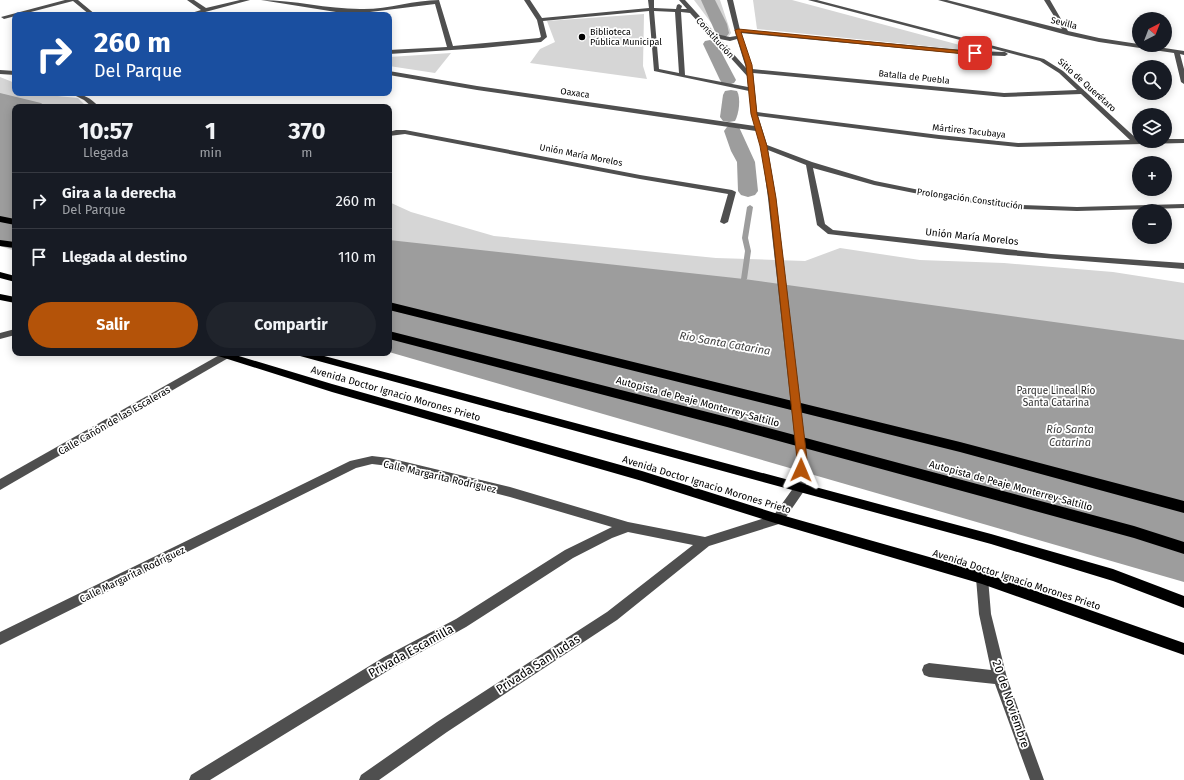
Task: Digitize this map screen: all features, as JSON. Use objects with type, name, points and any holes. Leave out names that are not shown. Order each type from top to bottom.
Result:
[{"type":"highway","points":[[0,219],[12,221]]},
{"type":"highway","points":[[0,243],[12,245]]},
{"type":"highway","name":"Autopista de Peaje Monterrey-Saltillo","points":[[392,307],[952,446],[1184,507]]},
{"type":"highway","name":"Autopista de Peaje Monterrey-Saltillo","points":[[392,337],[727,422],[1134,532],[1184,548]]},
{"type":"main road","points":[[0,275],[12,278]]},
{"type":"main road","points":[[0,297],[12,299]]},
{"type":"main road","name":"Avenida Doctor Ignacio Morones Prieto","points":[[229,356],[332,388],[642,476],[778,519],[982,578],[1120,625],[1184,649]]},
{"type":"main road","name":"Avenida Doctor Ignacio Morones Prieto","points":[[311,356],[991,539],[1098,570],[1184,602]]},
{"type":"street","points":[[24,12],[72,0]]},
{"type":"street","points":[[75,0],[89,12]]},
{"type":"street","points":[[190,0],[205,10]]},
{"type":"street","points":[[198,12],[247,0]]},
{"type":"street","points":[[264,0],[336,10],[362,11],[437,1],[450,47]]},
{"type":"street","points":[[392,52],[483,46],[543,39],[544,36],[540,20],[526,0]]},
{"type":"street","points":[[651,0],[656,70],[752,90]]},
{"type":"street","points":[[682,0],[678,11],[682,76]]},
{"type":"street","name":"Constitución","points":[[682,0],[747,72]]},
{"type":"street","name":"Constitución","points":[[730,0],[752,90],[754,114],[764,146],[772,198],[802,459],[800,488]]},
{"type":"street","name":"Sitio de Querétaro","points":[[811,0],[1049,63],[1061,72],[1132,138]]},
{"type":"street","name":"Sevilla","points":[[941,0],[1099,40],[1184,53]]},
{"type":"street","points":[[1047,0],[1067,33]]},
{"type":"street","points":[[540,20],[652,9],[692,12]]},
{"type":"street","points":[[4,17],[12,15]]},
{"type":"street","points":[[715,36],[730,39],[738,34],[975,53],[1023,55]]},
{"type":"street","points":[[1177,52],[1184,82]]},
{"type":"street","points":[[0,72],[12,73]]},
{"type":"street","name":"Batalla de Puebla","points":[[747,72],[1004,95],[1083,92]]},
{"type":"street","name":"Oaxaca","points":[[392,74],[718,124],[759,128]]},
{"type":"street","points":[[80,96],[92,104]]},
{"type":"street","name":"Mártires Tacubaya","points":[[754,114],[946,138],[1018,145],[1132,142]]},
{"type":"street","name":"Unión María Morelos","points":[[392,133],[413,134],[640,177],[732,192],[724,222]]},
{"type":"street","name":"Mártires Tacubaya","points":[[1172,141],[1184,141]]},
{"type":"street","name":"Prolongación Constitución","points":[[764,146],[809,164],[874,184],[944,197],[1022,207],[1077,209],[1184,206]]},
{"type":"street","name":"Unión María Morelos","points":[[809,164],[821,225],[831,232],[948,246],[1126,263],[1184,266]]},
{"type":"street","points":[[0,336],[12,333]]},
{"type":"street","name":"Calle Cañón de las Escaleras","points":[[0,485],[220,356]]},
{"type":"street","name":"Calle Margarita Rodríguez","points":[[0,639],[354,464],[372,460],[389,462],[510,492],[628,526],[705,542],[778,519]]},
{"type":"street","points":[[778,519],[800,488]]},
{"type":"street","name":"Privada Escamilla","points":[[196,780],[389,662],[461,623],[569,554],[608,534],[628,526]]},
{"type":"street","name":"Privada San Judas","points":[[366,780],[442,727],[612,616],[705,542]]},
{"type":"street","name":"20 de Noviembre","points":[[982,578],[986,614],[1000,678],[1037,780]]},
{"type":"street","points":[[929,670],[1000,678]]},
{"type":"green space","points":[[694,0],[720,0],[731,33],[729,36],[718,32]]},
{"type":"green space","points":[[753,0],[792,0],[982,51],[757,29]]},
{"type":"green space","points":[[644,14],[643,66],[647,79],[530,63],[540,49],[555,42],[547,21]]},
{"type":"green space","points":[[451,53],[435,73],[392,66],[392,57]]},
{"type":"green space","points":[[0,77],[12,82],[12,96],[58,96],[78,98],[84,104],[12,104],[12,250],[0,246]]},
{"type":"green space","name":"Río Santa Catarina","points":[[392,203],[411,212],[494,236],[716,258],[805,261],[840,248],[920,260],[1004,263],[1113,272],[1184,283],[1184,573],[392,351]]},
{"type":"water","points":[[0,93],[42,104],[12,104],[12,248],[0,246]]},
{"type":"water","name":"Río Santa Catarina","points":[[392,240],[744,279],[1184,340],[1184,582],[392,353]]},
{"type":"waterway","points":[[708,0],[720,24],[722,33]]},
{"type":"waterway","points":[[710,44],[728,80]]},
{"type":"waterway","points":[[729,117],[731,95]]},
{"type":"waterway","points":[[733,131],[740,151],[746,162],[748,191]]},
{"type":"waterway","points":[[744,279],[748,251],[745,238],[750,207]]},
{"type":"place","name":"Biblioteca Pública Municipal","points":[[582,37]]},
{"type":"route","points":[[801,470],[802,459],[772,198],[764,146],[754,114],[749,65],[738,30],[975,53]]},
{"type":"park label","name":"Parque Lineal Río Santa Catarina","points":[[1056,396]]}]
